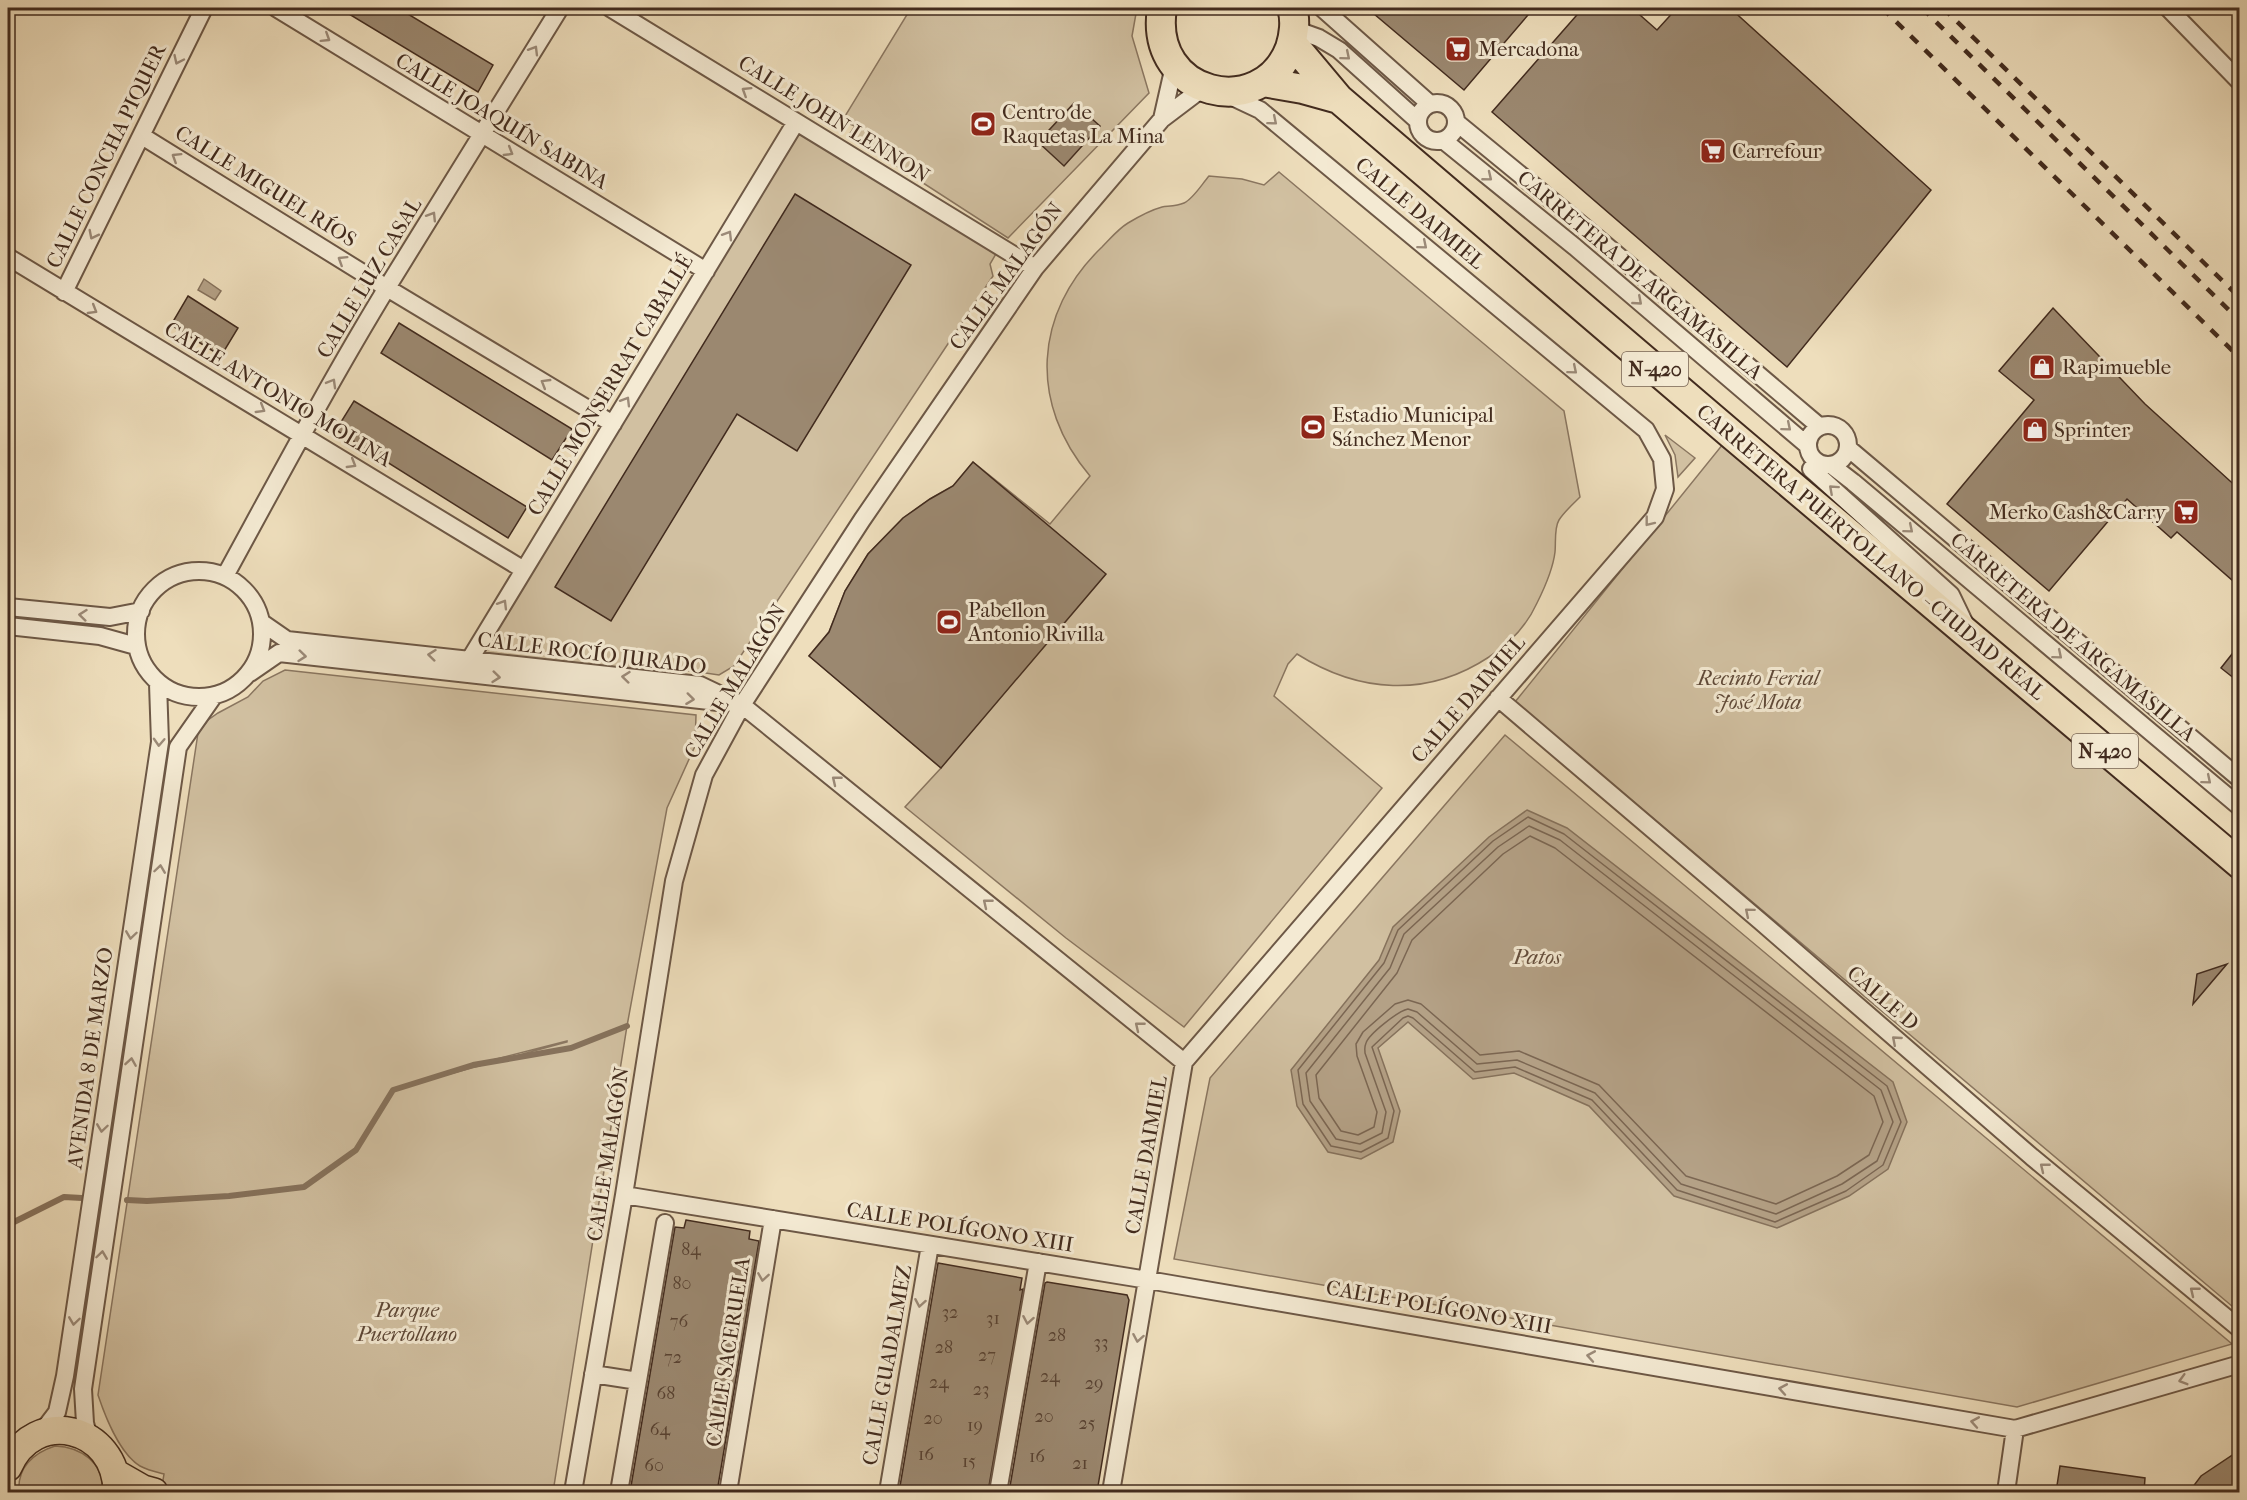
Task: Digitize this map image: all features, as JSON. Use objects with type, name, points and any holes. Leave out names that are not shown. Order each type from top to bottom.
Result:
[{"type":"highway","points":[[1162,8],[1161,38],[1174,66],[1185,78],[1213,90]]},
{"type":"highway","name":"N-420","points":[[1213,90],[1244,90],[1263,82],[1281,65],[1293,27]]},
{"type":"highway","name":"CARRETERA PUERTOLLANO - CIUDAD REAL","points":[[1293,27],[1339,99],[2240,864]]},
{"type":"highway","name":"CARRETERA PUERTOLLANO - CIUDAD REAL","points":[[1263,82],[1303,89],[1339,99]]},
{"type":"main road","points":[[9,1461],[30,1439],[41,1434],[57,1430],[73,1432],[101,1447],[110,1459],[116,1483],[154,1492]]},
{"type":"street","name":"CALLE CONCHA PIQUER","points":[[64,292],[204,8]]},
{"type":"street","name":"CALLE JOAQUÍN SABINA","points":[[276,8],[706,271]]},
{"type":"street","name":"CALLE LUZ CASAL","points":[[225,576],[302,434],[387,288],[560,8]]},
{"type":"street","name":"CALLE JOHN LENNON","points":[[610,8],[1035,268]]},
{"type":"street","points":[[1322,8],[1430,104]]},
{"type":"street","points":[[2168,8],[2240,82]]},
{"type":"street","points":[[1293,27],[1339,50],[1418,121]]},
{"type":"street","name":"CALLE MALAGÓN","points":[[1162,119],[1174,66]]},
{"type":"street","name":"CALLE MALAGÓN","points":[[573,1492],[624,1195],[674,881],[704,775],[742,705],[862,520],[1035,268],[1162,119],[1213,90]]},
{"type":"street","name":"CALLE DAIMIEL","points":[[1111,1492],[1184,1062],[1655,517],[1665,489],[1662,459],[1646,430],[1260,110],[1213,90]]},
{"type":"street","points":[[1443,103],[1455,116],[1456,122],[1452,133],[1443,140],[1437,141],[1425,137],[1418,127],[1421,111],[1430,104],[1443,103]]},
{"type":"street","name":"CALLE MONSERRAT CABALLÉ","points":[[469,667],[524,570],[796,122]]},
{"type":"street","name":"CARRETERA DE ARGAMASILLA","points":[[1456,122],[1589,231],[1819,426],[1826,424],[1839,427],[1846,436],[1848,448],[2240,779]]},
{"type":"street","name":"CALLE MIGUEL RÍOS","points":[[142,136],[387,288],[613,424]]},
{"type":"street","name":"CARRETERA DE ARGAMASILLA","points":[[1443,140],[1575,247],[1807,445],[1808,452],[1877,502],[2240,807]]},
{"type":"street","name":"CALLE ANTONIO MOLINA","points":[[8,258],[524,570]]},
{"type":"street","points":[[1807,445],[1811,434],[1819,426]]},
{"type":"street","points":[[1824,464],[1843,459],[1848,448]]},
{"type":"street","name":"CARRETERA DE ARGAMASILLA","points":[[1824,464],[1811,469],[1951,595],[1971,637]]},
{"type":"street","points":[[1877,502],[1891,484]]},
{"type":"street","points":[[204,570],[225,576],[238,584],[253,601],[261,622],[262,644],[250,673],[234,688],[213,697],[191,698],[177,695],[158,684],[144,667],[136,646],[136,624],[146,598],[162,582],[182,573],[204,570]]},
{"type":"street","points":[[8,607],[110,617],[141,611]]},
{"type":"street","name":"CALLE ROCÍO JURADO","points":[[261,622],[287,640],[742,705]]},
{"type":"street","points":[[8,626],[100,636],[136,646]]},
{"type":"street","name":"CALLE ROCÍO JURADO","points":[[250,673],[279,653],[469,667]]},
{"type":"street","name":"AVENIDA 8 DE MARZO","points":[[41,1434],[57,1412],[65,1376],[160,742],[158,684]]},
{"type":"street","name":"AVENIDA 8 DE MARZO","points":[[88,1438],[83,1389],[178,747],[213,697]]},
{"type":"street","name":"CALLE D","points":[[1498,698],[1760,921],[2031,1157],[2240,1329]]},
{"type":"street","points":[[742,705],[1184,1062]]},
{"type":"street","name":"CALLE POLÍGONO XIII","points":[[624,1195],[1148,1280],[2015,1429],[2240,1364]]},
{"type":"street","name":"CALLE SACERUELA","points":[[728,1492],[773,1220]]},
{"type":"street","points":[[619,1492],[666,1223]]},
{"type":"street","name":"CALLE GUADALMEZ","points":[[888,1492],[930,1245]]},
{"type":"street","points":[[998,1492],[1038,1262]]},
{"type":"street","points":[[593,1374],[638,1381]]},
{"type":"street","points":[[2006,1492],[2015,1429]]},
{"type":"green space","name":"Centro de Raquetas La Mina","points":[[911,8],[1137,8],[1132,36],[1149,93],[1008,238],[849,135],[855,126],[842,121]]},
{"type":"green space","points":[[796,122],[1000,247],[990,264],[993,276],[734,666],[719,675],[692,671],[470,659]]},
{"type":"green space","points":[[1279,172],[1564,411],[1580,497],[1557,523],[1552,565],[1533,611],[1517,633],[1489,657],[1442,679],[1393,686],[1344,677],[1297,654],[1288,664],[1274,696],[1382,788],[1184,1027],[1066,938],[905,807],[941,768],[809,656],[829,632],[845,591],[868,554],[903,518],[953,486],[973,462],[1050,524],[1090,476],[1070,448],[1056,419],[1049,389],[1047,359],[1052,329],[1062,300],[1079,273],[1124,225],[1153,210],[1184,203],[1194,195],[1209,176],[1242,179],[1264,185]]},
{"type":"green space","points":[[1665,435],[1695,458],[1678,477],[1675,455]]},
{"type":"green space","name":"Recinto Ferial José Mota","points":[[1723,444],[2239,883],[2239,1312],[1515,702]]},
{"type":"green space","name":"Parque Puertollano","points":[[285,670],[696,715],[695,746],[667,808],[627,1026],[553,1492],[161,1492],[164,1474],[143,1467],[126,1453],[114,1434],[101,1404],[98,1395],[198,733],[208,720],[248,697],[263,681]],"holes":[[[567,1042],[424,1081],[473,1065]]]},
{"type":"green space","points":[[1505,735],[2232,1344],[2017,1407],[1174,1259],[1210,1078]]},
{"type":"green space","points":[[55,1446],[74,1450],[89,1458],[100,1473],[102,1492],[19,1492],[21,1476],[28,1463],[33,1457]]},
{"type":"water","points":[[204,279],[221,291],[215,300],[198,290]]},
{"type":"water","name":"Patos","points":[[1527,810],[1567,828],[1893,1082],[1907,1122],[1888,1169],[1849,1196],[1777,1228],[1674,1196],[1589,1106],[1514,1073],[1473,1079],[1408,1022],[1378,1048],[1400,1111],[1393,1142],[1361,1159],[1328,1152],[1297,1106],[1291,1070],[1379,960],[1393,927],[1489,837]]},
{"type":"water","points":[[1915,1487],[1940,1487],[1952,1492],[1902,1492]]},
{"type":"building","points":[[339,8],[398,8],[493,65],[478,92]]},
{"type":"building","name":"Mercadona","points":[[1367,8],[1534,8],[1464,90]]},
{"type":"building","name":"Carrefour","points":[[1583,8],[1632,8],[1657,30],[1677,8],[1730,8],[1931,190],[1787,367],[1492,112]]},
{"type":"building","points":[[1074,103],[1100,126],[1064,166],[1038,142]]},
{"type":"building","points":[[795,194],[911,265],[797,451],[737,414],[611,621],[555,587]]},
{"type":"building","points":[[188,296],[238,328],[221,356],[171,325]]},
{"type":"building","points":[[2053,308],[2145,404],[2240,490],[2240,587],[2177,532],[2171,538],[2127,499],[2049,591],[1947,504],[2034,400],[1999,371]]},
{"type":"building","points":[[399,323],[572,429],[552,460],[381,353]]},
{"type":"building","points":[[354,401],[527,507],[508,538],[336,430]]},
{"type":"building","name":"Pabellon Antonio Rivilla","points":[[973,462],[1106,574],[941,768],[809,656],[829,632],[845,591],[868,554],[903,518],[953,486]]},
{"type":"building","points":[[2240,644],[2240,683],[2221,668]]},
{"type":"building","points":[[2227,964],[2193,1004],[2197,974]]},
{"type":"building","points":[[686,1220],[750,1231],[749,1239],[759,1241],[717,1492],[630,1492],[675,1227],[684,1228]]},
{"type":"building","points":[[938,1263],[1022,1278],[1020,1290],[1023,1289],[988,1492],[899,1492]]},
{"type":"building","points":[[1047,1282],[1127,1295],[1129,1300],[1097,1492],[1009,1492]]},
{"type":"building","points":[[2240,1450],[2240,1492],[2189,1492],[2201,1476]]},
{"type":"building","points":[[2060,1466],[2145,1478],[2144,1492],[2056,1492]]},
{"type":"waterway","points":[[127,1200],[229,1196],[304,1187],[356,1150],[393,1090],[473,1065],[571,1048],[627,1026]]},
{"type":"waterway","points":[[8,1225],[64,1197],[82,1198]]},
{"type":"railway","points":[[1882,8],[2240,358]]},
{"type":"railway","points":[[1922,8],[2240,321]]},
{"type":"railway","points":[[1943,8],[2240,298]]},
{"type":"place","name":"Mercadona","points":[[1458,49]]},
{"type":"place","name":"Centro de Raquetas La Mina","points":[[983,124]]},
{"type":"place","name":"Carrefour","points":[[1713,151]]},
{"type":"place","name":"Rapimueble","points":[[2042,367]]},
{"type":"place","name":"Estadio Municipal Sánchez Menor","points":[[1313,427]]},
{"type":"place","name":"Sprinter","points":[[2035,430]]},
{"type":"place","name":"Merko Cash&Carry","points":[[2186,512]]},
{"type":"place","name":"Pabellon Antonio Rivilla","points":[[949,622]]}]
